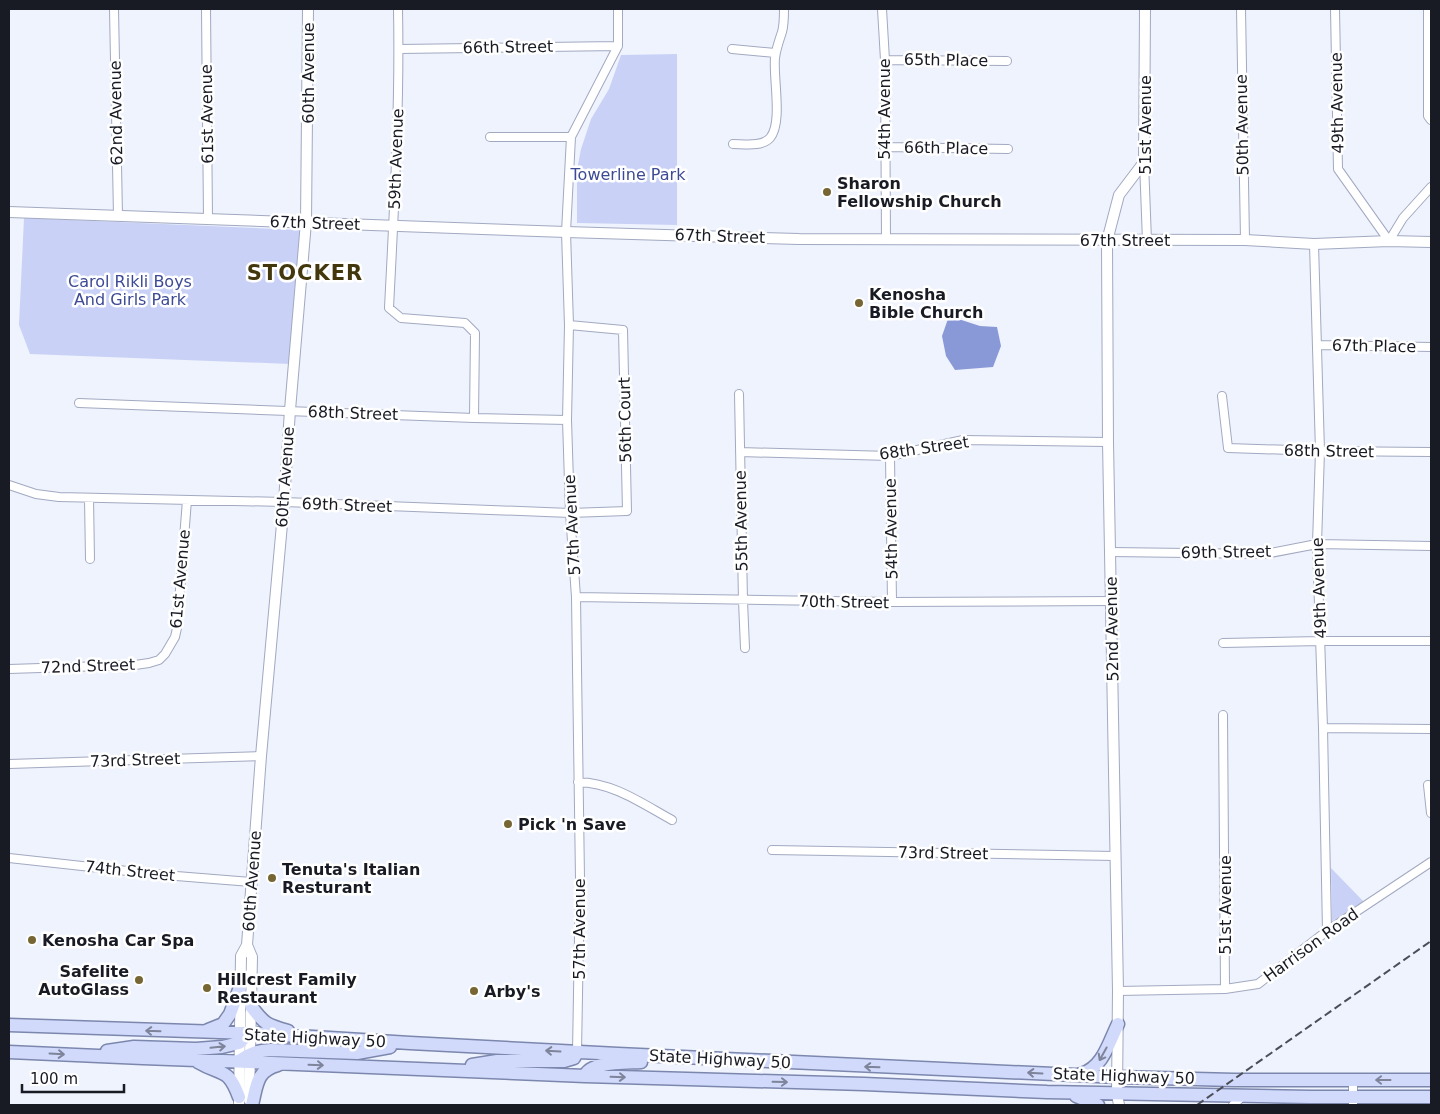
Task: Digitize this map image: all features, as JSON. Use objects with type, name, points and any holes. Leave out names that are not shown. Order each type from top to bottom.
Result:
[{"type":"main road","points":[[202,1033],[222,1024],[230,1014],[240,986]]},
{"type":"main road","points":[[251,1006],[262,1020],[268,1024],[308,1038]]},
{"type":"main road","points":[[1078,1075],[1091,1071],[1102,1058],[1118,1024]]},
{"type":"main road","name":"State Highway 50","points":[[9,1025],[1118,1078],[1431,1080]]},
{"type":"main road","points":[[82,1055],[134,1047],[196,1050],[222,1047],[243,1036]]},
{"type":"main road","points":[[246,1059],[258,1051],[357,1053],[410,1043]]},
{"type":"main road","name":"State Highway 50","points":[[9,1052],[194,1060],[246,1059],[284,1064],[585,1076],[864,1084],[1069,1093],[1118,1099],[1243,1096],[1353,1101],[1431,1097]]},
{"type":"main road","points":[[442,1070],[497,1061],[564,1062],[574,1058],[577,1052]]},
{"type":"main road","points":[[585,1076],[586,1072],[592,1067],[608,1064],[706,1058]]},
{"type":"main road","points":[[194,1060],[208,1068],[226,1074],[233,1081],[245,1103],[256,1088],[262,1072],[284,1064]]},
{"type":"main road","points":[[864,1084],[921,1076],[929,1073],[932,1068]]},
{"type":"main road","points":[[1014,1091],[1062,1084],[1111,1086],[1118,1078]]},
{"type":"main road","points":[[1118,1099],[1122,1089],[1130,1087],[1185,1086],[1214,1080]]},
{"type":"main road","points":[[1069,1093],[1098,1105]]},
{"type":"street","name":"62nd Avenue","points":[[114,9],[118,216]]},
{"type":"street","name":"61st Avenue","points":[[206,9],[208,219]]},
{"type":"street","name":"60th Avenue","points":[[245,1103],[246,1059],[240,986],[241,956],[247,945],[306,222],[308,9]]},
{"type":"street","name":"59th Avenue","points":[[398,9],[399,48],[389,308],[401,318],[465,323],[475,333],[474,418]]},
{"type":"street","name":"57th Avenue","points":[[577,1052],[580,879],[576,596],[570,513],[567,420],[570,325],[566,232],[571,137],[618,46],[618,9]]},
{"type":"street","points":[[733,144],[763,143],[769,140],[772,135],[777,118],[774,61],[783,30],[784,9]]},
{"type":"street","name":"54th Avenue","points":[[882,9],[885,60],[886,239]]},
{"type":"street","name":"51st Avenue","points":[[1145,9],[1144,162],[1146,241]]},
{"type":"street","name":"50th Avenue","points":[[1241,9],[1245,240]]},
{"type":"street","name":"49th Avenue","points":[[1335,9],[1338,169],[1389,241]]},
{"type":"street","points":[[1428,9],[1428,116],[1431,120]]},
{"type":"street","name":"66th Street","points":[[399,48],[618,46]]},
{"type":"street","points":[[732,50],[775,53]]},
{"type":"street","name":"65th Place","points":[[885,60],[1006,61]]},
{"type":"street","points":[[490,137],[571,137]]},
{"type":"street","name":"66th Place","points":[[884,147],[1008,150]]},
{"type":"street","name":"52nd Avenue","points":[[1118,1099],[1118,991],[1108,442],[1107,241],[1119,195],[1144,162]]},
{"type":"street","points":[[1389,241],[1403,218],[1431,187]]},
{"type":"street","name":"67th Street","points":[[9,212],[566,232],[799,238],[1107,241],[1245,240],[1314,244],[1389,241],[1431,242]]},
{"type":"street","name":"49th Avenue","points":[[1314,244],[1320,451],[1317,544],[1327,931]]},
{"type":"street","name":"56th Court","points":[[570,325],[623,330],[627,511]]},
{"type":"street","name":"67th Place","points":[[1317,345],[1431,347]]},
{"type":"street","name":"55th Avenue","points":[[738,394],[742,600],[745,648]]},
{"type":"street","name":"68th Street","points":[[1222,396],[1228,448],[1431,452]]},
{"type":"street","name":"68th Street","points":[[79,403],[567,420]]},
{"type":"street","name":"68th Street","points":[[740,452],[890,456],[963,440],[1108,442]]},
{"type":"street","name":"54th Avenue","points":[[890,456],[892,602]]},
{"type":"street","name":"69th Street","points":[[9,484],[36,494],[59,497],[284,502],[570,513],[627,511]]},
{"type":"street","points":[[89,498],[90,559]]},
{"type":"street","name":"61st Avenue","points":[[165,654],[176,637],[187,500]]},
{"type":"street","name":"69th Street","points":[[1111,552],[1265,554],[1317,544],[1431,546]]},
{"type":"street","name":"70th Street","points":[[576,596],[892,602],[1112,601]]},
{"type":"street","points":[[1223,643],[1321,641],[1431,642]]},
{"type":"street","name":"72nd Street","points":[[9,669],[136,665],[159,660],[165,654]]},
{"type":"street","name":"51st Avenue","points":[[1223,715],[1225,989]]},
{"type":"street","points":[[1323,728],[1431,730]]},
{"type":"street","name":"73rd Street","points":[[9,764],[261,756]]},
{"type":"street","points":[[578,782],[600,784],[621,792],[672,820]]},
{"type":"street","points":[[1428,785],[1431,813]]},
{"type":"street","name":"73rd Street","points":[[772,850],[1115,856]]},
{"type":"street","name":"74th Street","points":[[9,858],[164,875],[252,882]]},
{"type":"street","name":"Harrison Road","points":[[1118,991],[1225,989],[1258,984],[1327,931],[1431,862]]},
{"type":"street","name":"60th Avenue","points":[[243,1036],[251,1006],[252,957],[247,945]]},
{"type":"street","points":[[1353,1080],[1353,1101]]},
{"type":"street","points":[[1232,1105],[1243,1096]]},
{"type":"green space","name":"Towerline Park","points":[[677,54],[677,225],[577,223],[577,170],[581,149],[591,119],[609,89],[621,55]]},
{"type":"green space","name":"Carol Rikli Boys And Girls Park","points":[[24,218],[300,230],[290,364],[30,354],[19,325]]},
{"type":"green space","points":[[1331,868],[1364,902],[1332,921]]},
{"type":"water","points":[[949,316],[980,326],[997,327],[1001,346],[993,367],[955,370],[946,356],[942,336]]},
{"type":"railway","points":[[1197,1105],[1431,941]]},
{"type":"place","name":"Sharon Fellowship Church","points":[[827,192]]},
{"type":"place","name":"Kenosha Bible Church","points":[[859,303]]},
{"type":"place","name":"Pick 'n Save","points":[[508,824]]},
{"type":"place","name":"Tenuta's Italian Resturant","points":[[272,878]]},
{"type":"place","name":"Kenosha Car Spa","points":[[32,940]]},
{"type":"place","name":"Safelite AutoGlass","points":[[139,980]]},
{"type":"place","name":"Hillcrest Family Restaurant","points":[[207,988]]},
{"type":"place","name":"Arby's","points":[[474,991]]},
{"type":"district","name":"STOCKER","points":[[305,273]]}]
